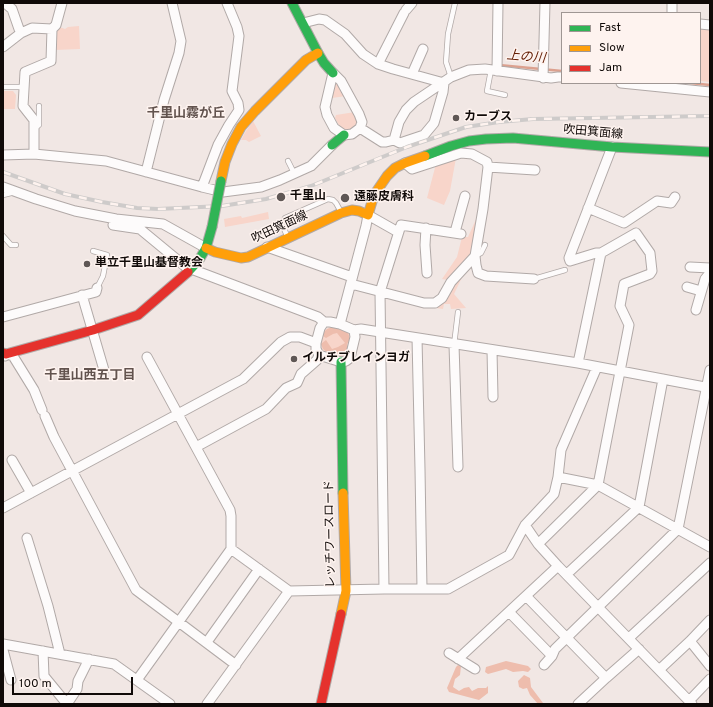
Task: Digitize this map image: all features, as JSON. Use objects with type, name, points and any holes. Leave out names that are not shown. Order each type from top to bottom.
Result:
[{"type":"main road","points":[[293,3],[324,63],[333,73]]},
{"type":"main road","points":[[4,355],[130,318],[138,314],[192,269],[200,260],[206,248],[212,227],[225,162],[241,127],[306,60],[318,52]]},
{"type":"main road","points":[[332,145],[344,135]]},
{"type":"main road","name":"吹田箕面線","points":[[206,248],[215,252],[241,258],[248,257],[341,213],[352,210],[368,215],[374,195],[387,176],[395,168],[405,163],[469,141],[513,138],[612,147],[710,152]]},
{"type":"main road","name":"レッチワースロード","points":[[324,703],[346,591],[342,470],[341,362]]},
{"type":"street","points":[[34,154],[34,120],[22,106],[25,72],[51,60],[52,29],[56,25],[62,3]]},
{"type":"street","points":[[146,172],[181,41],[172,3]]},
{"type":"street","points":[[202,187],[218,145],[229,124],[239,110],[238,103],[232,91],[238,36],[237,27],[227,3]]},
{"type":"street","points":[[496,67],[498,3]]},
{"type":"street","points":[[543,73],[545,3]]},
{"type":"street","points":[[4,4],[12,9],[21,34]]},
{"type":"street","points":[[378,64],[408,9]]},
{"type":"street","points":[[303,23],[319,19],[325,20],[345,34],[363,54],[378,64],[393,70],[448,80]]},
{"type":"street","points":[[3,47],[32,28],[52,29]]},
{"type":"street","points":[[412,74],[423,49]]},
{"type":"street","points":[[394,140],[399,122],[406,110],[414,102],[448,80],[468,70],[496,67],[543,73],[552,78],[561,77]]},
{"type":"street","points":[[333,73],[341,81],[362,122],[360,128],[352,134],[344,135],[334,128],[327,115],[325,107],[333,73]]},
{"type":"street","points":[[360,128],[382,142],[394,140],[400,142],[424,135],[434,123],[448,80]]},
{"type":"street","points":[[644,84],[668,85],[710,92]]},
{"type":"street","points":[[3,155],[34,154],[106,161],[223,192],[261,187],[280,180],[311,166],[332,145]]},
{"type":"street","points":[[538,544],[598,485],[629,325],[620,306],[624,284],[650,274],[652,271],[650,253],[636,233],[601,253],[596,253],[570,261],[569,258],[612,147]]},
{"type":"street","points":[[405,163],[412,169],[461,153],[472,154],[487,162],[488,166],[483,209],[474,256],[478,273],[486,276],[534,280]]},
{"type":"street","points":[[488,166],[535,170]]},
{"type":"street","points":[[3,186],[36,199],[75,211],[116,219],[163,224],[206,248]]},
{"type":"street","points":[[384,589],[380,292],[401,225],[458,233],[465,196]]},
{"type":"street","points":[[588,208],[624,223],[657,201],[671,203],[675,197]]},
{"type":"street","points":[[340,324],[368,215],[398,232]]},
{"type":"street","points":[[114,224],[140,229],[186,267],[318,317],[324,322],[340,324],[354,330],[361,329],[597,366],[708,388]]},
{"type":"street","points":[[426,228],[425,245],[427,273]]},
{"type":"street","points":[[267,248],[380,292],[424,303],[435,303],[442,298],[451,282],[474,256]]},
{"type":"street","points":[[578,363],[601,253]]},
{"type":"street","points":[[690,268],[710,268]]},
{"type":"street","points":[[696,310],[705,279],[710,273]]},
{"type":"street","points":[[687,287],[701,291]]},
{"type":"street","points":[[3,317],[96,292],[97,288]]},
{"type":"street","points":[[82,295],[104,370]]},
{"type":"street","points":[[324,322],[320,328],[316,342],[316,349],[319,355],[341,362],[350,358],[355,337],[354,330]]},
{"type":"street","points":[[3,508],[243,379],[281,342],[290,337],[300,337],[316,342]]},
{"type":"street","points":[[417,338],[422,589]]},
{"type":"street","points":[[454,344],[458,467]]},
{"type":"street","points":[[492,350],[493,396]]},
{"type":"street","points":[[4,355],[13,356],[34,390],[54,437],[136,590],[236,665]]},
{"type":"street","points":[[196,447],[266,410],[286,388],[297,383],[302,374],[317,360],[319,355]]},
{"type":"street","points":[[138,680],[178,621],[231,549],[230,510],[147,357]]},
{"type":"street","points":[[231,549],[289,591],[448,589],[510,555],[525,525],[554,494],[558,477],[561,450],[597,366]]},
{"type":"street","points":[[544,665],[552,656],[555,649],[678,529],[708,388],[710,370]]},
{"type":"street","points":[[567,574],[639,507],[663,379]]},
{"type":"street","points":[[12,460],[31,493]]},
{"type":"street","points":[[558,477],[598,485],[710,547]]},
{"type":"street","points":[[525,525],[538,544],[558,566],[691,702],[710,678]]},
{"type":"street","points":[[27,538],[46,599],[60,654]]},
{"type":"street","points":[[629,638],[710,563]]},
{"type":"street","points":[[458,659],[558,566]]},
{"type":"street","points":[[207,642],[259,569]]},
{"type":"street","points":[[207,704],[289,591]]},
{"type":"street","points":[[526,596],[606,678]]},
{"type":"street","points":[[509,612],[552,656]]},
{"type":"street","points":[[659,670],[710,620]]},
{"type":"street","points":[[690,641],[710,666]]},
{"type":"street","points":[[3,644],[114,664],[170,704]]},
{"type":"street","points":[[578,704],[639,649]]},
{"type":"street","points":[[3,650],[11,680]]},
{"type":"street","points":[[43,651],[44,676],[67,704],[77,689],[78,681],[89,659]]},
{"type":"street","points":[[449,654],[475,669]]},
{"type":"lane","points":[[448,80],[446,62],[448,34],[455,3]]},
{"type":"lane","points":[[496,67],[487,91],[505,95]]},
{"type":"lane","points":[[3,87],[24,87]]},
{"type":"lane","points":[[34,129],[39,125],[39,106]]},
{"type":"lane","points":[[288,161],[294,173]]},
{"type":"lane","points":[[3,195],[10,194],[14,191]]},
{"type":"lane","points":[[288,238],[282,224],[284,218],[328,199],[333,200],[336,203],[341,213]]},
{"type":"lane","points":[[3,236],[11,245],[16,245]]},
{"type":"lane","points":[[474,256],[481,254],[485,245]]},
{"type":"lane","points":[[93,251],[107,256],[103,276],[97,288]]},
{"type":"lane","points":[[534,280],[565,270]]},
{"type":"lane","points":[[454,344],[458,312]]},
{"type":"shaded area","points":[[57,26],[65,29],[68,27],[79,26],[80,49],[55,50]]},
{"type":"shaded area","points":[[701,29],[710,30],[710,82],[701,81]]},
{"type":"shaded area","points":[[335,84],[339,84],[346,96],[332,98]]},
{"type":"shaded area","points":[[3,91],[13,91],[16,95],[15,109],[3,109]]},
{"type":"shaded area","points":[[355,112],[357,123],[354,128],[350,130],[340,127],[335,118],[336,115]]},
{"type":"shaded area","points":[[253,121],[261,136],[249,142],[246,140],[241,140],[246,131]]},
{"type":"shaded area","points":[[456,158],[450,191],[444,205],[427,198],[436,164]]},
{"type":"shaded area","points":[[268,212],[269,219],[225,227],[224,219],[241,216],[242,218]]},
{"type":"shaded area","points":[[478,215],[471,254],[448,280],[442,279],[457,257],[462,237],[468,237]]},
{"type":"shaded area","points":[[466,269],[454,294],[466,308],[451,309],[450,304],[444,304],[443,309],[429,307]]},
{"type":"shaded area","points":[[333,326],[344,329],[349,333],[351,340],[348,349],[342,357],[325,353],[322,349],[322,334],[328,328]]},
{"type":"shaded area","points":[[333,327],[344,330],[348,333],[350,339],[347,344],[348,355],[346,360],[335,358],[333,354],[323,349],[321,344],[326,340],[332,349],[345,343],[337,333],[326,338],[323,336],[327,329]]},
{"type":"shaded area","points":[[506,661],[528,666],[531,669],[528,672],[513,672],[506,669],[488,674],[485,672],[486,667]]},
{"type":"shaded area","points":[[458,665],[461,666],[460,675],[455,679],[453,687],[459,691],[469,687],[472,691],[478,688],[486,688],[488,686],[488,693],[479,700],[449,692],[447,688]]},
{"type":"shaded area","points":[[524,675],[530,678],[531,687],[543,703],[542,704],[538,704],[530,695],[527,688],[523,689],[519,687],[518,681]]},
{"type":"waterway","name":"上の川","points":[[499,65],[561,71]]},
{"type":"waterway","name":"上の川","points":[[700,84],[710,85]]},
{"type":"railway","points":[[3,172],[65,194],[137,208],[158,209],[222,206],[266,199],[311,186],[407,147],[466,127],[533,119],[710,116]]},
{"type":"traffic: fast","points":[[292,3],[318,53],[333,73]]},
{"type":"traffic: fast","points":[[332,145],[344,135]]},
{"type":"traffic: fast","points":[[425,156],[469,141],[513,138],[612,147],[710,152]]},
{"type":"traffic: fast","points":[[212,227],[221,181]]},
{"type":"traffic: fast","points":[[188,272],[199,260],[206,248],[212,227]]},
{"type":"traffic: fast","points":[[341,362],[343,493]]},
{"type":"traffic: slow","points":[[221,181],[225,162],[241,127],[306,60],[318,53]]},
{"type":"traffic: slow","points":[[206,248],[215,252],[241,258],[248,257],[341,213],[352,210],[368,215],[374,195],[387,176],[395,168],[425,156]]},
{"type":"traffic: slow","points":[[341,614],[346,591],[343,493]]},
{"type":"traffic: jam","points":[[3,353],[6,354],[93,330],[138,315],[188,272]]},
{"type":"traffic: jam","points":[[321,704],[341,614]]},
{"type":"place","name":"カーブス","points":[[456,118]]},
{"type":"place","name":"千里山","points":[[281,197]]},
{"type":"place","name":"遠藤皮膚科","points":[[345,198]]},
{"type":"place","name":"単立千里山基督教会","points":[[87,264]]},
{"type":"place","name":"イルチブレインヨガ","points":[[294,359]]},
{"type":"district","name":"千里山霧が丘","points":[[186,114]]},
{"type":"district","name":"千里山西五丁目","points":[[90,376]]}]
